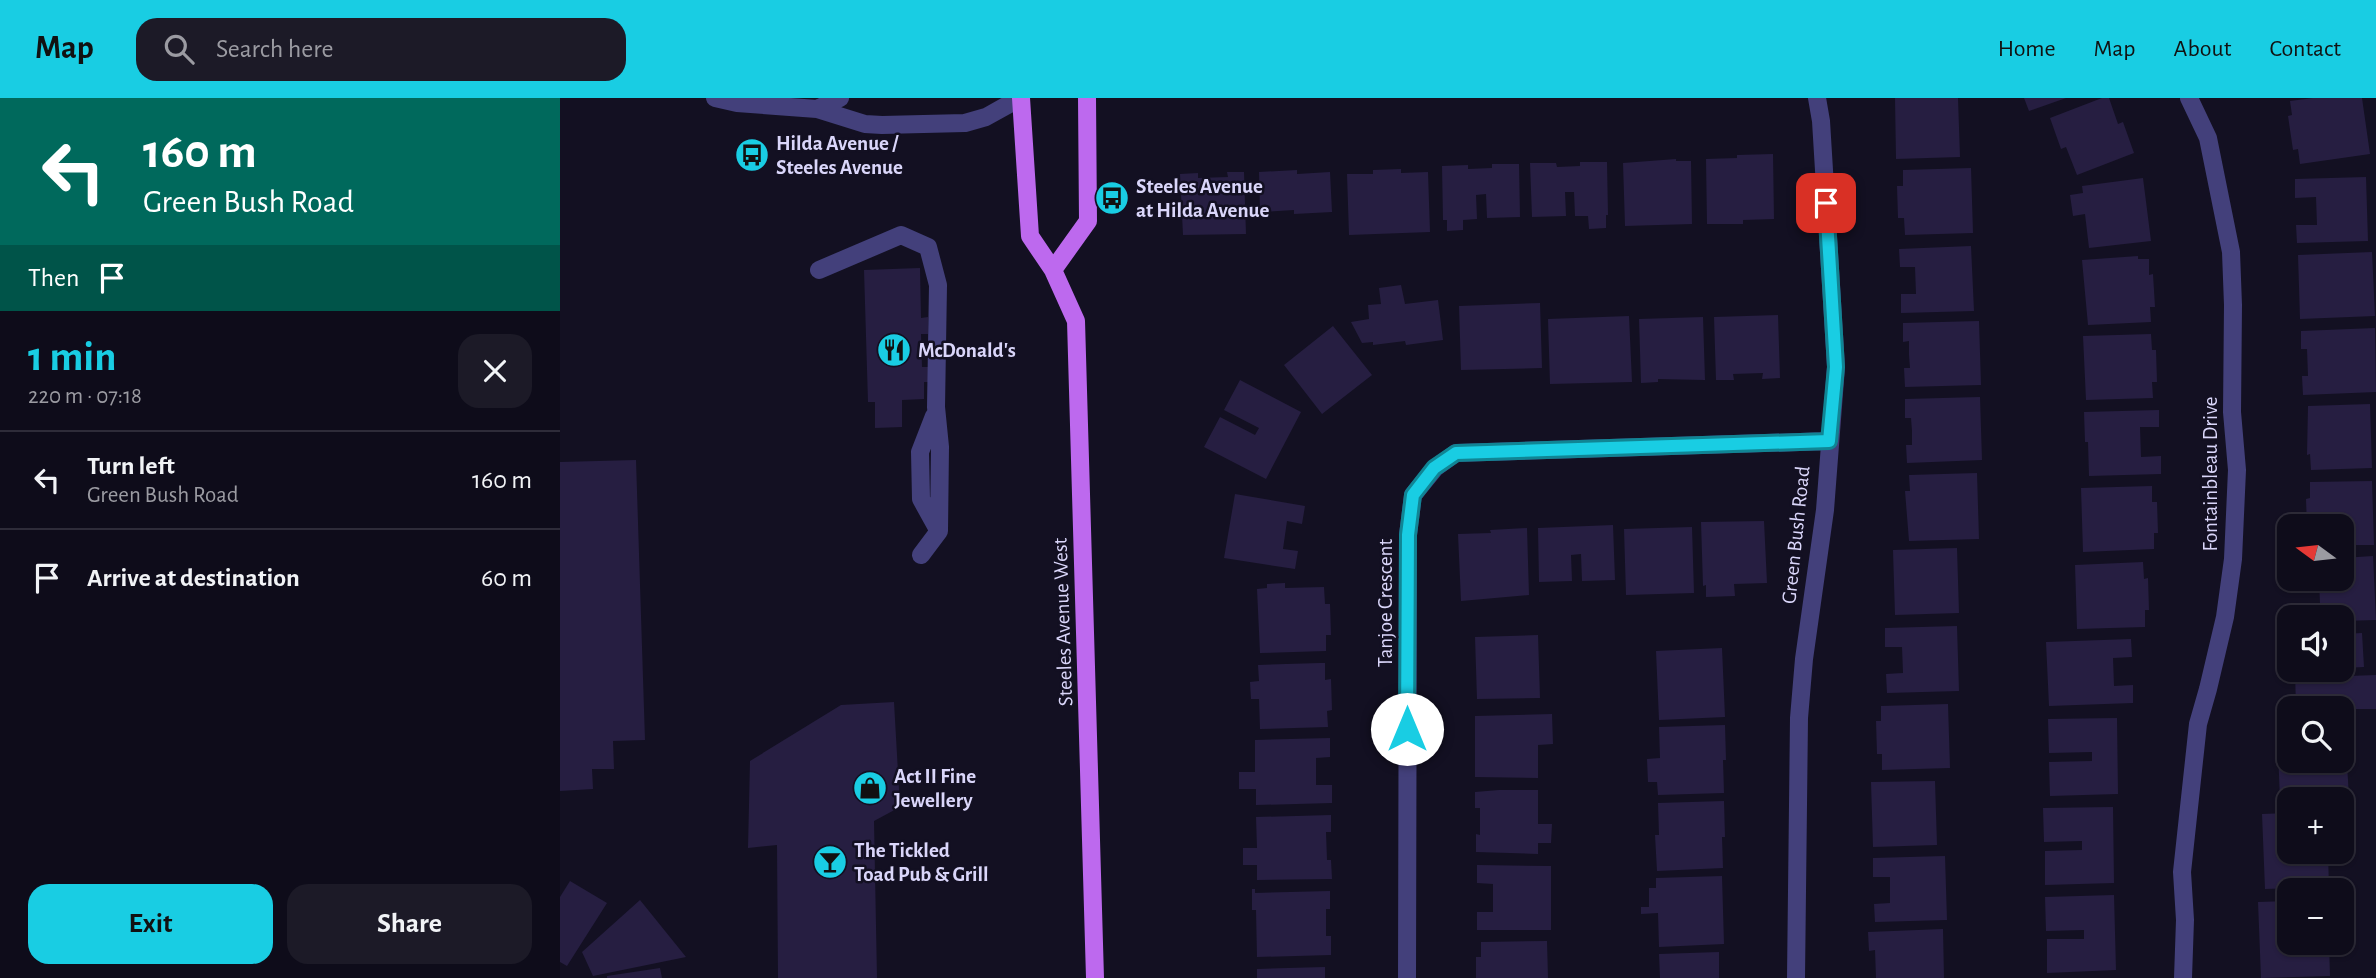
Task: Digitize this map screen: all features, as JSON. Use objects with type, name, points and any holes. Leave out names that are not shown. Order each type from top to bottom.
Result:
[{"type":"main road","name":"Steeles Avenue West","points":[[1021,98],[1030,236],[1053,270],[1076,321],[1095,978]]},
{"type":"main road","points":[[1053,270],[1088,221],[1087,98]]},
{"type":"street","points":[[715,98],[737,103],[817,109],[865,124],[965,123],[986,117],[1021,98]]},
{"type":"street","points":[[817,109],[841,98]]},
{"type":"street","name":"Green Bush Road","points":[[1796,978],[1799,718],[1804,659],[1825,510],[1836,367],[1821,121],[1816,98]]},
{"type":"street","name":"Fontainbleau Drive","points":[[2183,978],[2185,920],[2182,872],[2198,724],[2225,617],[2233,559],[2237,470],[2232,412],[2231,252],[2208,138],[2189,98]]},
{"type":"street","points":[[819,270],[901,235],[928,247],[938,285],[936,412],[940,447],[939,531],[921,555]]},
{"type":"street","name":"Tanjoe Crescent","points":[[1407,978],[1408,535],[1413,495],[1434,468],[1456,453],[1829,441]]},
{"type":"building","points":[[1895,98],[1958,98],[1960,157],[1896,159]]},
{"type":"building","points":[[2024,98],[2066,98],[2029,111]]},
{"type":"building","points":[[2102,98],[2109,98],[2118,124],[2123,122],[2134,153],[2077,175],[2066,147],[2061,149],[2050,118]]},
{"type":"building","points":[[2362,98],[2370,154],[2300,164],[2298,149],[2293,150],[2288,116],[2292,115],[2290,101]]},
{"type":"building","points":[[1773,154],[1774,219],[1743,220],[1743,224],[1707,224],[1706,159]]},
{"type":"building","points":[[1676,159],[1691,161],[1692,224],[1625,226],[1623,163]]},
{"type":"building","points":[[1580,162],[1607,162],[1606,228],[1589,229],[1588,216],[1575,216],[1574,192],[1565,192],[1566,216],[1532,217],[1530,163],[1556,163],[1557,167],[1580,166]]},
{"type":"building","points":[[1492,164],[1519,164],[1520,217],[1487,218],[1486,194],[1476,195],[1477,219],[1463,220],[1463,230],[1447,231],[1447,220],[1443,220],[1442,166],[1468,165],[1468,169],[1492,168]]},
{"type":"building","points":[[1971,168],[1973,233],[1905,235],[1904,218],[1898,218],[1897,186],[1903,186],[1903,170]]},
{"type":"building","points":[[1401,169],[1401,173],[1428,172],[1430,232],[1349,235],[1347,174],[1373,174],[1373,170]]},
{"type":"building","points":[[1297,170],[1297,174],[1330,172],[1332,212],[1260,212],[1259,172]]},
{"type":"building","points":[[1227,172],[1244,172],[1246,234],[1183,235],[1180,174],[1198,173],[1198,178],[1228,177]]},
{"type":"building","points":[[2366,177],[2368,241],[2297,243],[2296,225],[2317,225],[2316,197],[2295,198],[2295,179]]},
{"type":"building","points":[[2143,178],[2151,241],[2089,248],[2085,214],[2073,216],[2070,195],[2083,193],[2082,186]]},
{"type":"building","points":[[1971,246],[1974,311],[1901,313],[1901,294],[1916,294],[1915,267],[1900,267],[1899,249]]},
{"type":"building","points":[[2372,252],[2375,316],[2300,319],[2298,255]]},
{"type":"building","points":[[2138,256],[2138,259],[2149,259],[2149,275],[2153,274],[2155,307],[2150,307],[2151,322],[2088,325],[2082,260]]},
{"type":"building","name":"McDonald's","points":[[920,268],[921,318],[928,317],[928,334],[921,334],[922,367],[928,367],[929,382],[924,382],[924,399],[902,400],[902,427],[875,428],[875,402],[868,402],[864,270]]},
{"type":"building","points":[[1401,285],[1405,304],[1438,300],[1443,340],[1406,345],[1405,341],[1373,345],[1373,342],[1362,343],[1351,322],[1369,319],[1368,305],[1381,304],[1379,288]]},
{"type":"building","points":[[1540,303],[1542,368],[1461,370],[1459,306]]},
{"type":"building","points":[[1778,315],[1780,378],[1762,379],[1763,373],[1733,374],[1734,380],[1716,380],[1714,317]]},
{"type":"building","points":[[1629,316],[1632,382],[1550,384],[1548,319]]},
{"type":"building","points":[[1703,317],[1705,380],[1658,379],[1658,382],[1641,383],[1639,319]]},
{"type":"building","points":[[1979,321],[1981,385],[1905,387],[1904,368],[1910,368],[1909,341],[1903,342],[1903,323]]},
{"type":"building","points":[[1333,326],[1372,375],[1322,414],[1284,365]]},
{"type":"building","points":[[2375,328],[2376,392],[2303,395],[2302,376],[2308,376],[2307,349],[2301,349],[2301,331]]},
{"type":"building","points":[[2151,334],[2152,350],[2156,350],[2157,382],[2152,382],[2153,398],[2086,400],[2083,336]]},
{"type":"building","points":[[1240,380],[1301,412],[1266,479],[1204,447],[1220,417],[1255,435],[1259,428],[1224,410]]},
{"type":"building","points":[[1980,397],[1982,460],[1907,463],[1906,445],[1912,445],[1912,431],[1911,418],[1905,418],[1905,399]]},
{"type":"building","points":[[2370,404],[2372,468],[2311,470],[2310,454],[2307,455],[2308,406]]},
{"type":"building","points":[[2159,410],[2159,427],[2140,427],[2141,457],[2161,456],[2161,474],[2089,476],[2084,412]]},
{"type":"building","points":[[636,460],[645,740],[613,741],[614,769],[592,769],[593,789],[560,791],[560,462]]},
{"type":"building","points":[[1977,473],[1979,539],[1909,541],[1905,491],[1910,491],[1909,475]]},
{"type":"building","points":[[2372,481],[2374,545],[2354,545],[2354,514],[2307,514],[2306,499],[2310,498],[2310,482]]},
{"type":"building","points":[[2152,486],[2152,502],[2157,502],[2158,533],[2154,533],[2154,549],[2083,552],[2081,488]]},
{"type":"building","points":[[1235,494],[1305,506],[1302,524],[1287,521],[1283,549],[1298,551],[1295,569],[1224,558]]},
{"type":"building","points":[[1764,521],[1767,583],[1734,584],[1735,596],[1706,597],[1706,585],[1703,586],[1701,522]]},
{"type":"building","points":[[1613,525],[1615,580],[1582,581],[1581,554],[1571,555],[1572,581],[1539,582],[1538,528]]},
{"type":"building","points":[[1692,527],[1694,593],[1626,595],[1624,529]]},
{"type":"building","points":[[1527,528],[1529,595],[1461,601],[1458,534]]},
{"type":"building","points":[[1957,548],[1959,613],[1895,615],[1893,550]]},
{"type":"building","points":[[2373,556],[2376,620],[2354,621],[2354,605],[2304,605],[2320,604],[2320,592],[2354,592],[2354,557]]},
{"type":"building","points":[[2143,562],[2144,579],[2148,578],[2149,610],[2145,610],[2145,627],[2077,629],[2075,565]]},
{"type":"building","points":[[1285,583],[1285,588],[1324,587],[1325,604],[1330,604],[1331,635],[1326,635],[1326,651],[1260,653],[1257,589],[1267,588],[1267,584]]},
{"type":"building","points":[[1957,626],[1959,691],[1887,693],[1886,674],[1903,673],[1902,647],[1885,647],[1885,628]]},
{"type":"building","points":[[2354,633],[2362,633],[2364,667],[2354,667]]},
{"type":"building","points":[[1538,635],[1540,698],[1477,699],[1475,637]]},
{"type":"building","points":[[2131,639],[2132,657],[2113,658],[2114,686],[2133,685],[2133,703],[2049,706],[2046,642]]},
{"type":"building","points":[[1722,648],[1725,717],[1659,720],[1656,651]]},
{"type":"building","points":[[1325,663],[1325,680],[1331,679],[1332,710],[1327,711],[1328,727],[1260,729],[1259,699],[1251,699],[1250,682],[1259,681],[1258,665]]},
{"type":"building","points":[[2376,675],[2376,709],[2354,709],[2354,696],[2296,696],[2295,682],[2354,682],[2354,676]]},
{"type":"building","points":[[894,702],[900,807],[874,821],[877,978],[778,978],[777,845],[748,848],[750,761],[841,705]]},
{"type":"building","points":[[1948,704],[1950,768],[1882,770],[1882,754],[1877,754],[1876,721],[1881,721],[1881,706]]},
{"type":"building","points":[[1552,714],[1553,744],[1538,745],[1538,778],[1475,777],[1475,716]]},
{"type":"building","points":[[2117,718],[2118,794],[2050,796],[2049,762],[2092,761],[2092,752],[2049,753],[2048,719]]},
{"type":"building","points":[[1725,725],[1724,793],[1658,795],[1657,782],[1648,782],[1647,759],[1660,758],[1659,727]]},
{"type":"building","points":[[1330,738],[1330,757],[1316,758],[1316,785],[1332,785],[1332,803],[1256,805],[1256,789],[1239,789],[1239,772],[1255,772],[1255,740]]},
{"type":"building","points":[[2279,773],[2348,773],[2348,787],[2279,787]]},
{"type":"building","points":[[1935,781],[1937,845],[1873,847],[1871,782]]},
{"type":"building","points":[[1538,790],[1538,824],[1552,824],[1551,843],[1538,843],[1538,854],[1476,852],[1476,834],[1480,835],[1480,808],[1475,808],[1475,792]]},
{"type":"building","points":[[1724,801],[1723,868],[1657,871],[1655,835],[1659,835],[1658,803]]},
{"type":"building","points":[[2113,807],[2114,883],[2045,885],[2045,851],[2082,850],[2082,841],[2044,842],[2043,808]]},
{"type":"building","points":[[2277,813],[2277,864],[2328,864],[2329,878],[2277,878],[2277,889],[2265,889],[2262,814]]},
{"type":"building","points":[[1331,815],[1331,832],[1326,832],[1327,860],[1331,860],[1332,879],[1257,880],[1257,865],[1243,865],[1243,848],[1257,848],[1256,817]]},
{"type":"building","points":[[1945,856],[1947,920],[1875,922],[1874,904],[1890,903],[1890,877],[1873,877],[1873,858]]},
{"type":"building","points":[[1477,865],[1551,866],[1551,930],[1477,930],[1477,912],[1493,912],[1493,884],[1477,883]]},
{"type":"building","points":[[1722,876],[1724,944],[1659,947],[1658,913],[1641,914],[1641,907],[1649,907],[1649,888],[1656,888],[1656,878]]},
{"type":"building","points":[[570,881],[607,903],[567,966],[560,962],[560,897]]},
{"type":"building","points":[[1252,889],[1255,889],[1255,893],[1330,891],[1330,909],[1326,909],[1326,936],[1331,936],[1331,955],[1257,957],[1256,910],[1252,910]]},
{"type":"building","points":[[2114,895],[2116,970],[2047,973],[2047,939],[2084,939],[2084,930],[2046,931],[2045,897]]},
{"type":"building","points":[[640,900],[686,957],[593,976],[582,952]]},
{"type":"building","points":[[2277,901],[2277,955],[2329,955],[2330,976],[2261,978],[2258,902]]},
{"type":"building","points":[[1943,929],[1944,978],[1876,978],[1875,950],[1869,951],[1868,932]]},
{"type":"building","points":[[1547,941],[1548,978],[1476,978],[1476,957],[1481,957],[1481,942]]},
{"type":"building","points":[[1719,952],[1719,978],[1660,978],[1659,954]]},
{"type":"building","points":[[1325,967],[1325,978],[1257,978],[1257,969]]},
{"type":"building","points":[[660,968],[662,978],[607,978],[607,976]]},
{"type":"place","name":"Hilda Avenue / Steeles Avenue","points":[[752,155]]},
{"type":"place","name":"Steeles Avenue at Hilda Avenue","points":[[1112,198]]},
{"type":"place","name":"McDonald's","points":[[894,350]]},
{"type":"place","name":"Act II Fine Jewellery","points":[[870,788]]},
{"type":"place","name":"The Tickled Toad Pub & Grill","points":[[830,862]]},
{"type":"route","points":[[1407,729],[1408,535],[1413,495],[1434,468],[1456,453],[1829,441],[1836,367],[1826,203]]}]
